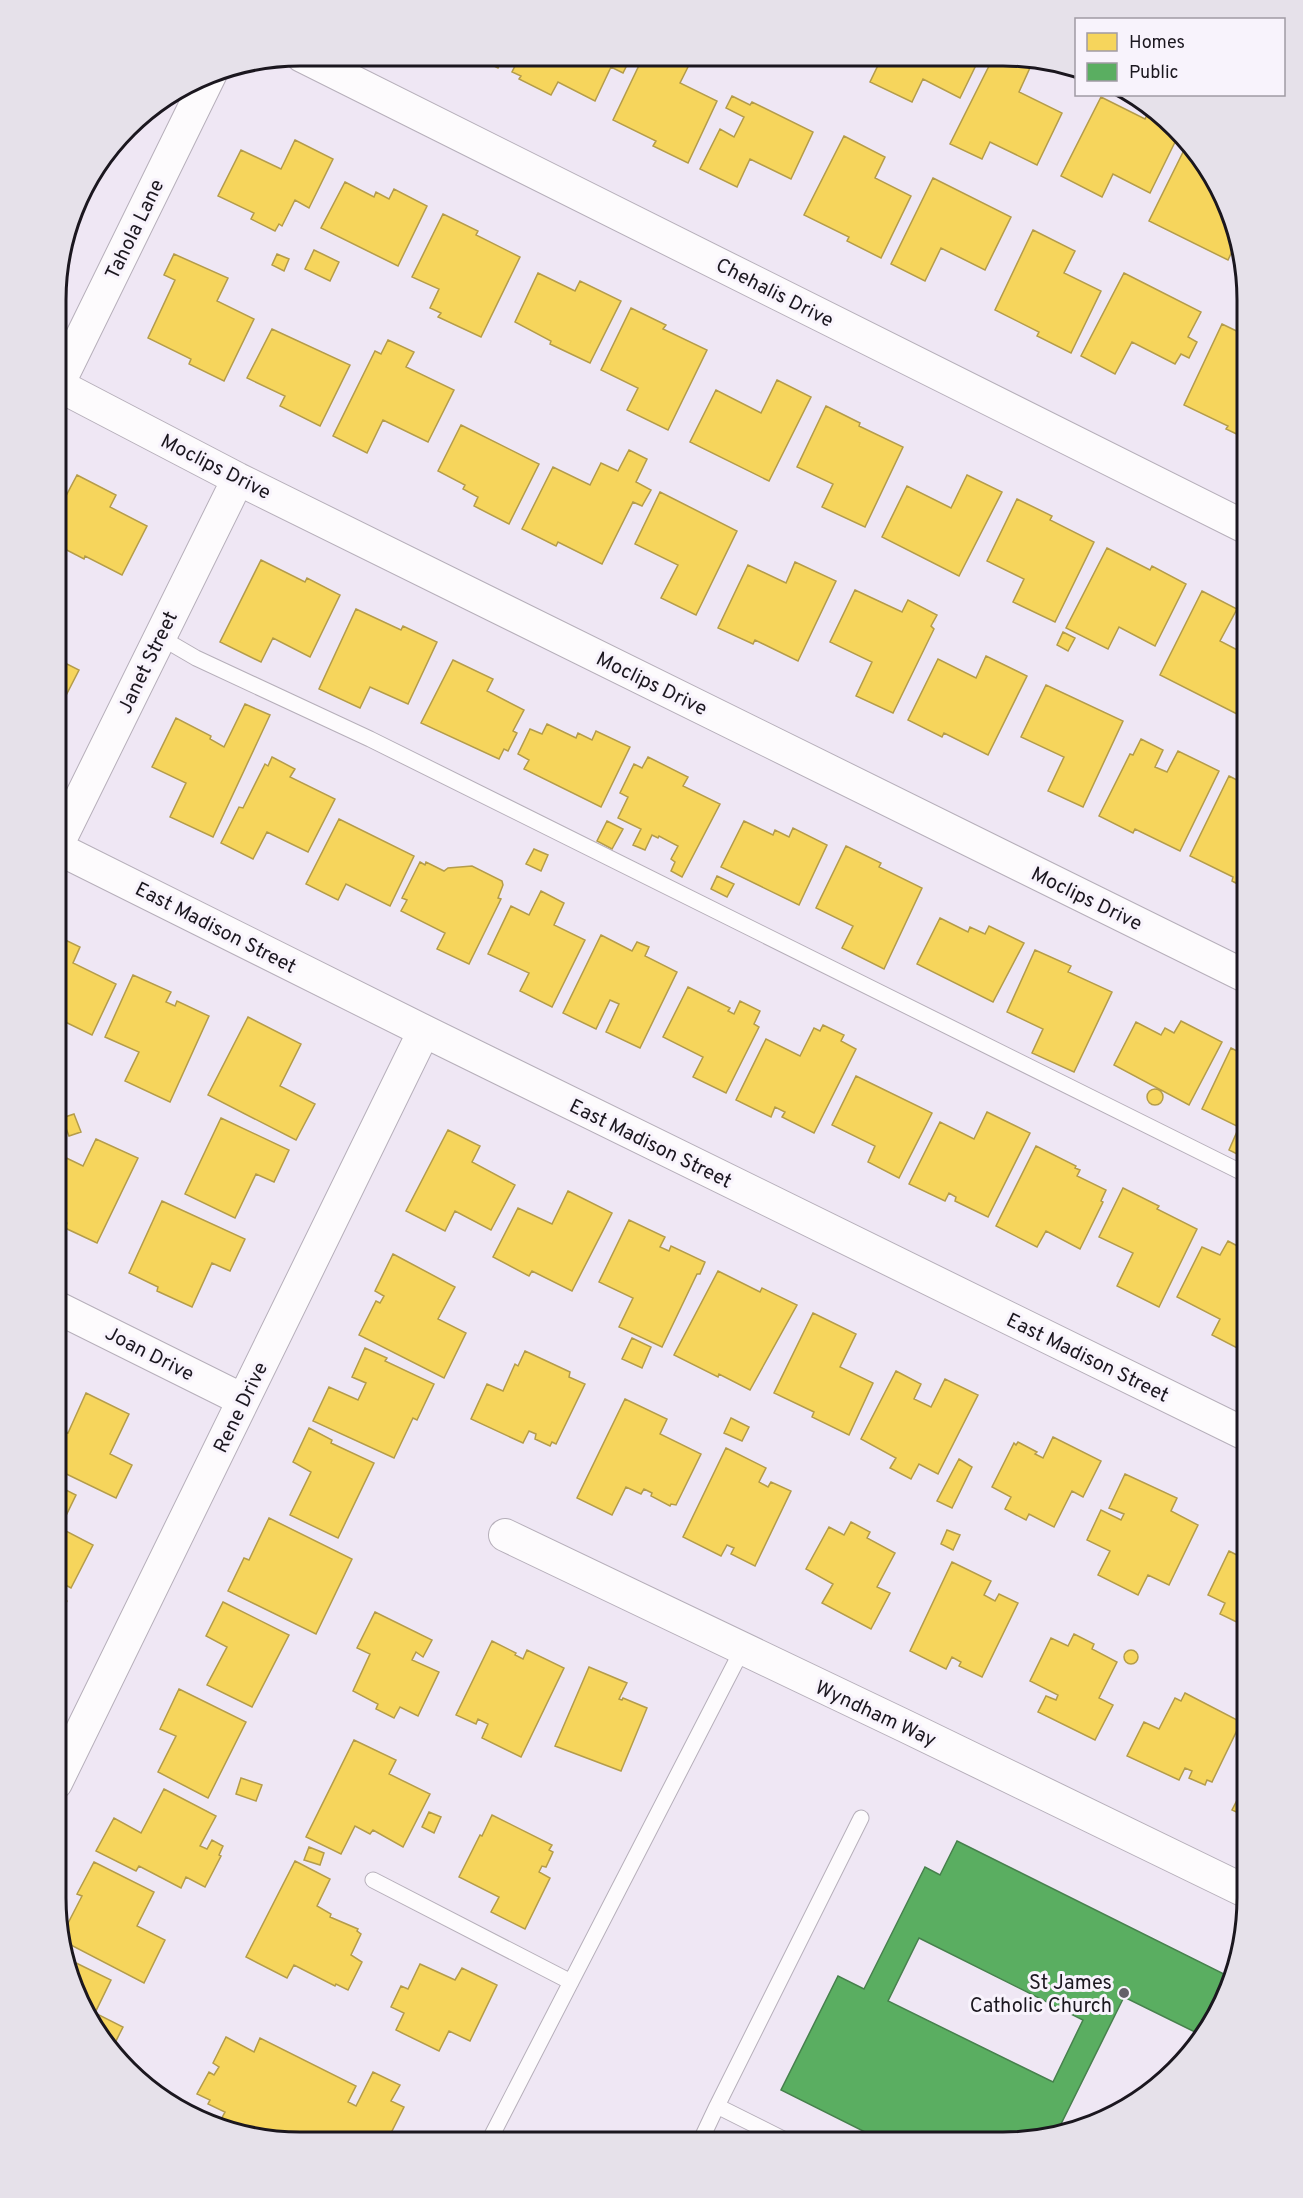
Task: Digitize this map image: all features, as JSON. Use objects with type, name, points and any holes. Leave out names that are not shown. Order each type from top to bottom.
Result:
[{"type":"street","name":"Chehalis Drive","points":[[322,66],[1237,523]]},
{"type":"street","name":"Tahola Lane","points":[[66,368],[204,87]]},
{"type":"street","name":"Moclips Drive","points":[[66,388],[238,478],[1237,972]]},
{"type":"street","name":"Janet Street","points":[[66,829],[238,478]]},
{"type":"street","name":"East Madison Street","points":[[66,851],[1237,1430]]},
{"type":"street","name":"Rene Drive","points":[[66,1751],[243,1400],[424,1030]]},
{"type":"street","name":"Joan Drive","points":[[66,1312],[243,1400]]},
{"type":"street","name":"Wyndham Way","points":[[505,1535],[1237,1887]]},
{"type":"lane","points":[[160,637],[196,658],[370,739],[1237,1170]]},
{"type":"lane","points":[[494,2132],[742,1650]]},
{"type":"lane","points":[[705,2132],[861,1818]]},
{"type":"lane","points":[[373,1880],[571,1982]]},
{"type":"lane","points":[[717,2106],[769,2132]]},
{"type":"building: Homes","points":[[515,66],[626,66],[623,73],[611,67],[595,101],[558,82],[551,95],[519,79],[521,76],[512,72]]},
{"type":"building: Homes","points":[[639,66],[688,66],[680,83],[717,101],[688,163],[653,146],[656,141],[613,120]]},
{"type":"building: Homes","points":[[878,66],[976,66],[960,98],[923,79],[912,102],[870,82]]},
{"type":"building: Homes","points":[[989,66],[1030,68],[1019,92],[1062,113],[1037,165],[990,142],[982,159],[950,144]]},
{"type":"building: Homes","points":[[732,96],[750,105],[752,102],[813,132],[791,179],[750,159],[737,187],[700,169],[720,129],[734,137],[744,117],[726,108]]},
{"type":"building: Homes","points":[[1101,97],[1145,119],[1147,115],[1175,142],[1150,193],[1113,174],[1102,197],[1061,176]]},
{"type":"building: Homes","points":[[844,136],[885,157],[875,178],[911,196],[881,258],[847,241],[849,237],[804,215]]},
{"type":"building: Homes","points":[[295,140],[333,159],[309,208],[295,200],[282,226],[279,224],[275,231],[251,219],[254,213],[218,196],[241,150],[281,169]]},
{"type":"building: Homes","points":[[1183,151],[1198,170],[1213,197],[1225,225],[1232,253],[1228,260],[1149,221]]},
{"type":"building: Homes","points":[[933,178],[1011,217],[985,270],[941,248],[925,281],[891,264]]},
{"type":"building: Homes","points":[[345,182],[374,197],[376,192],[389,199],[394,189],[427,206],[398,266],[321,228]]},
{"type":"building: Homes","points":[[443,214],[478,231],[476,235],[520,257],[481,337],[438,317],[441,313],[430,308],[439,289],[412,277]]},
{"type":"building: Homes","points":[[1033,230],[1075,251],[1064,273],[1101,291],[1071,353],[1037,336],[1039,332],[995,310]]},
{"type":"building: Homes","points":[[314,250],[339,262],[330,281],[305,269]]},
{"type":"building: Homes","points":[[174,254],[228,278],[217,301],[254,319],[224,381],[189,364],[191,359],[148,338],[175,280],[164,275]]},
{"type":"building: Homes","points":[[277,254],[289,259],[284,271],[272,265]]},
{"type":"building: Homes","points":[[538,273],[575,291],[580,281],[621,301],[590,363],[550,344],[551,341],[515,322]]},
{"type":"building: Homes","points":[[1124,273],[1201,312],[1188,337],[1197,342],[1189,358],[1181,354],[1175,364],[1132,342],[1115,374],[1081,356]]},
{"type":"building: Homes","points":[[631,308],[666,325],[663,329],[707,350],[668,430],[627,410],[638,388],[601,370]]},
{"type":"building: Homes","points":[[1222,324],[1237,331],[1237,434],[1226,429],[1228,426],[1184,405]]},
{"type":"building: Homes","points":[[272,329],[350,365],[320,426],[280,406],[285,396],[247,378]]},
{"type":"building: Homes","points":[[388,340],[414,352],[406,367],[454,390],[428,442],[383,420],[367,453],[333,436],[375,351],[381,354]]},
{"type":"building: Homes","points":[[777,380],[811,397],[769,481],[690,442],[716,390],[761,413]]},
{"type":"building: Homes","points":[[826,406],[860,423],[859,426],[903,447],[865,527],[822,507],[833,484],[797,467]]},
{"type":"building: Homes","points":[[461,425],[539,464],[509,524],[474,506],[478,497],[463,489],[465,485],[438,471]]},
{"type":"building: Homes","points":[[629,450],[647,459],[636,482],[651,490],[642,506],[633,502],[602,564],[558,542],[556,546],[522,529],[553,467],[590,485],[601,463],[618,471]]},
{"type":"building: Homes","points":[[77,475],[116,495],[110,507],[147,526],[122,575],[85,556],[84,559],[66,550],[66,496]]},
{"type":"building: Homes","points":[[967,475],[1002,492],[959,576],[882,537],[907,486],[951,508]]},
{"type":"building: Homes","points":[[660,492],[737,531],[696,615],[661,598],[678,565],[635,544]]},
{"type":"building: Homes","points":[[1017,499],[1052,516],[1050,520],[1094,542],[1055,622],[1013,602],[1024,579],[987,561]]},
{"type":"building: Homes","points":[[1107,548],[1150,570],[1152,566],[1186,584],[1155,646],[1119,627],[1108,649],[1066,628]]},
{"type":"building: Homes","points":[[261,560],[305,582],[307,578],[340,595],[310,657],[273,638],[261,662],[220,642]]},
{"type":"building: Homes","points":[[795,562],[836,581],[798,661],[755,640],[753,644],[718,628],[748,565],[786,583]]},
{"type":"building: Homes","points":[[855,590],[902,612],[908,600],[937,615],[931,626],[934,629],[893,713],[856,696],[872,662],[830,642]]},
{"type":"building: Homes","points":[[1202,591],[1237,609],[1220,641],[1237,650],[1237,714],[1160,675]]},
{"type":"building: Homes","points":[[356,609],[401,630],[403,626],[437,642],[408,704],[370,687],[360,708],[319,689]]},
{"type":"building: Homes","points":[[1063,632],[1075,638],[1068,651],[1057,645]]},
{"type":"building: Homes","points":[[986,656],[1027,676],[988,755],[944,733],[942,737],[908,720],[938,659],[976,678]]},
{"type":"building: Homes","points":[[453,660],[493,679],[487,691],[524,710],[513,731],[517,733],[508,751],[504,749],[499,759],[421,723]]},
{"type":"building: Homes","points":[[66,664],[79,670],[66,695]]},
{"type":"building: Homes","points":[[1046,685],[1123,721],[1083,807],[1048,791],[1064,757],[1021,737]]},
{"type":"building: Homes","points":[[245,704],[270,715],[213,837],[170,817],[186,783],[152,767],[176,718],[211,736],[210,739],[224,747]]},
{"type":"building: Homes","points":[[547,724],[576,738],[578,733],[592,740],[596,731],[630,747],[601,807],[524,769],[529,760],[518,754],[530,729],[542,734]]},
{"type":"building: Homes","points":[[1141,739],[1163,750],[1155,767],[1167,772],[1178,751],[1219,771],[1180,851],[1135,829],[1133,833],[1099,816],[1130,754],[1133,755]]},
{"type":"building: Homes","points":[[272,757],[295,769],[290,777],[335,799],[308,852],[267,832],[253,859],[221,843],[239,807],[243,808],[265,764],[268,766]]},
{"type":"building: Homes","points":[[648,757],[688,777],[683,786],[720,804],[682,877],[671,871],[675,862],[671,859],[678,846],[659,836],[658,838],[652,835],[645,850],[633,845],[641,829],[618,818],[628,797],[620,793],[634,764],[642,768]]},
{"type":"building: Homes","points":[[1229,776],[1237,780],[1237,884],[1232,881],[1233,877],[1190,856]]},
{"type":"building: Homes","points":[[339,819],[414,856],[390,906],[346,884],[338,900],[306,884]]},
{"type":"building: Homes","points":[[607,821],[623,829],[612,849],[597,841]]},
{"type":"building: Homes","points":[[744,821],[773,835],[775,830],[789,837],[793,828],[827,845],[799,905],[721,867]]},
{"type":"building: Homes","points":[[846,846],[881,863],[879,867],[922,888],[884,969],[842,948],[853,926],[816,908]]},
{"type":"building: Homes","points":[[534,849],[548,855],[541,871],[526,864]]},
{"type":"building: Homes","points":[[420,862],[425,865],[426,862],[444,871],[448,868],[472,866],[502,881],[503,885],[498,898],[501,899],[469,964],[437,949],[445,933],[401,911],[407,900],[402,898]]},
{"type":"building: Homes","points":[[717,876],[734,884],[727,897],[711,889]]},
{"type":"building: Homes","points":[[541,891],[564,903],[554,925],[585,940],[552,1007],[520,991],[529,973],[488,954],[511,906],[529,915]]},
{"type":"building: Homes","points":[[940,918],[968,932],[970,927],[985,934],[989,926],[1024,943],[993,1002],[917,964]]},
{"type":"building: Homes","points":[[601,935],[632,951],[637,942],[649,947],[645,956],[677,972],[640,1048],[606,1032],[619,1004],[610,1000],[596,1029],[563,1013]]},
{"type":"building: Homes","points":[[66,940],[80,947],[73,963],[116,984],[92,1035],[66,1022]]},
{"type":"building: Homes","points":[[1035,950],[1071,966],[1068,972],[1112,992],[1074,1072],[1032,1053],[1043,1029],[1007,1012]]},
{"type":"building: Homes","points":[[133,975],[171,992],[166,1002],[175,1006],[177,1001],[209,1016],[170,1102],[125,1081],[139,1052],[105,1037]]},
{"type":"building: Homes","points":[[688,987],[730,1008],[728,1011],[734,1014],[740,1001],[760,1011],[754,1024],[759,1027],[726,1093],[693,1077],[703,1057],[663,1037]]},
{"type":"building: Homes","points":[[248,1017],[301,1044],[280,1086],[315,1104],[296,1140],[208,1095]]},
{"type":"building: Homes","points":[[1181,1021],[1222,1042],[1189,1105],[1114,1065],[1136,1022],[1161,1035],[1165,1028],[1174,1033]]},
{"type":"building: Homes","points":[[823,1025],[844,1035],[841,1041],[856,1049],[814,1133],[782,1117],[785,1112],[775,1107],[771,1117],[736,1100],[766,1039],[800,1056],[814,1028],[820,1031]]},
{"type":"building: Homes","points":[[1231,1048],[1237,1051],[1237,1126],[1202,1109]]},
{"type":"building: Homes","points":[[856,1076],[932,1113],[899,1178],[868,1162],[875,1146],[832,1125]]},
{"type":"building: Homes","points":[[1155,1089],[1161,1091],[1163,1097],[1161,1103],[1155,1105],[1149,1103],[1147,1097],[1149,1091]]},
{"type":"building: Homes","points":[[987,1112],[1030,1133],[988,1217],[955,1201],[956,1197],[949,1193],[945,1201],[909,1184],[940,1122],[974,1139]]},
{"type":"building: Homes","points":[[74,1114],[81,1132],[69,1136],[66,1117]]},
{"type":"building: Homes","points":[[221,1118],[289,1150],[274,1182],[256,1174],[235,1218],[185,1194]]},
{"type":"building: Homes","points":[[448,1130],[480,1146],[472,1162],[515,1185],[491,1230],[455,1211],[445,1231],[406,1211]]},
{"type":"building: Homes","points":[[1237,1132],[1237,1154],[1229,1150]]},
{"type":"building: Homes","points":[[96,1139],[138,1158],[97,1243],[66,1228],[66,1158],[83,1166]]},
{"type":"building: Homes","points":[[1036,1146],[1076,1166],[1075,1168],[1080,1170],[1077,1176],[1106,1190],[1101,1201],[1103,1202],[1080,1249],[1046,1231],[1037,1247],[996,1226]]},
{"type":"building: Homes","points":[[1123,1188],[1159,1206],[1157,1209],[1197,1229],[1159,1307],[1117,1286],[1133,1253],[1099,1237]]},
{"type":"building: Homes","points":[[568,1191],[612,1213],[572,1291],[532,1271],[529,1276],[493,1257],[518,1208],[552,1224]]},
{"type":"building: Homes","points":[[162,1201],[245,1239],[230,1271],[212,1263],[192,1307],[157,1291],[158,1287],[129,1273]]},
{"type":"building: Homes","points":[[629,1220],[665,1237],[660,1247],[669,1251],[671,1246],[705,1262],[662,1347],[619,1327],[633,1298],[599,1282]]},
{"type":"building: Homes","points":[[1228,1241],[1237,1246],[1237,1348],[1212,1335],[1220,1319],[1177,1297],[1202,1247],[1220,1255]]},
{"type":"building: Homes","points":[[393,1254],[455,1287],[438,1319],[466,1333],[444,1378],[359,1335],[376,1301],[380,1303],[384,1296],[375,1291]]},
{"type":"building: Homes","points":[[718,1271],[760,1292],[762,1288],[797,1305],[750,1390],[674,1355]]},
{"type":"building: Homes","points":[[813,1313],[856,1334],[840,1367],[873,1383],[849,1435],[812,1417],[814,1412],[774,1393]]},
{"type":"building: Homes","points":[[632,1338],[651,1347],[642,1368],[622,1359]]},
{"type":"building: Homes","points":[[365,1348],[387,1358],[385,1361],[434,1384],[417,1420],[413,1418],[394,1458],[313,1421],[329,1387],[358,1400],[366,1383],[352,1377]]},
{"type":"building: Homes","points":[[525,1351],[570,1372],[569,1377],[585,1384],[556,1444],[552,1442],[550,1446],[535,1439],[536,1434],[529,1431],[523,1443],[471,1419],[487,1384],[503,1391],[515,1364],[518,1366]]},
{"type":"building: Homes","points":[[896,1371],[921,1384],[914,1399],[931,1407],[945,1379],[978,1395],[938,1474],[919,1464],[911,1479],[890,1468],[896,1458],[861,1439]]},
{"type":"building: Homes","points":[[86,1393],[129,1414],[110,1454],[132,1465],[116,1498],[66,1474],[66,1432],[68,1433]]},
{"type":"building: Homes","points":[[625,1399],[667,1419],[660,1434],[701,1454],[676,1505],[671,1504],[670,1506],[651,1496],[652,1493],[644,1489],[641,1494],[626,1487],[612,1515],[577,1498]]},
{"type":"building: Homes","points":[[731,1418],[749,1427],[742,1441],[724,1433]]},
{"type":"building: Homes","points":[[309,1428],[332,1440],[331,1443],[374,1463],[338,1538],[290,1515],[311,1472],[293,1462]]},
{"type":"building: Homes","points":[[1053,1437],[1101,1461],[1083,1497],[1072,1491],[1054,1527],[1029,1514],[1026,1520],[1005,1509],[1011,1497],[992,1487],[1014,1443],[1016,1445],[1018,1442],[1037,1452],[1035,1454],[1043,1458]]},
{"type":"building: Homes","points":[[726,1448],[766,1468],[759,1482],[768,1487],[771,1482],[791,1491],[755,1566],[731,1554],[734,1548],[727,1545],[721,1556],[683,1537]]},
{"type":"building: Homes","points":[[959,1459],[972,1467],[952,1508],[937,1501]]},
{"type":"building: Homes","points":[[1125,1474],[1177,1498],[1171,1511],[1198,1525],[1169,1585],[1148,1575],[1138,1595],[1098,1575],[1110,1551],[1087,1540],[1101,1510],[1121,1520],[1124,1514],[1109,1508]]},
{"type":"building: Homes","points":[[66,1490],[76,1495],[66,1516]]},
{"type":"building: Homes","points":[[269,1518],[352,1559],[316,1634],[228,1591],[244,1558],[249,1560]]},
{"type":"building: Homes","points":[[851,1522],[870,1532],[867,1538],[895,1553],[877,1587],[890,1593],[871,1629],[822,1603],[833,1584],[806,1569],[829,1527],[844,1535]]},
{"type":"building: Homes","points":[[947,1530],[960,1535],[953,1550],[941,1544]]},
{"type":"building: Homes","points":[[66,1531],[93,1545],[71,1588],[66,1585]]},
{"type":"building: Homes","points":[[1229,1551],[1237,1555],[1237,1622],[1220,1614],[1225,1603],[1208,1595]]},
{"type":"building: Homes","points":[[952,1562],[991,1581],[984,1595],[995,1601],[999,1594],[1018,1603],[982,1677],[959,1666],[961,1662],[952,1657],[946,1669],[910,1651]]},
{"type":"building: Homes","points":[[223,1602],[289,1635],[252,1707],[207,1685],[227,1647],[206,1636]]},
{"type":"building: Homes","points":[[375,1612],[432,1640],[423,1657],[416,1652],[412,1660],[439,1672],[418,1716],[400,1707],[394,1718],[376,1709],[378,1704],[353,1691],[370,1654],[357,1648]]},
{"type":"building: Homes","points":[[1074,1634],[1094,1644],[1092,1649],[1117,1662],[1099,1698],[1113,1705],[1095,1740],[1038,1712],[1046,1696],[1056,1700],[1058,1695],[1030,1681],[1051,1638],[1068,1646]]},
{"type":"building: Homes","points":[[492,1641],[523,1659],[527,1650],[564,1668],[521,1757],[482,1738],[488,1724],[478,1719],[476,1724],[456,1715]]},
{"type":"building: Homes","points":[[1128,1650],[1134,1650],[1138,1657],[1134,1664],[1128,1664],[1124,1660],[1124,1654]]},
{"type":"building: Homes","points":[[589,1667],[627,1683],[619,1699],[623,1698],[647,1708],[621,1771],[555,1746]]},
{"type":"building: Homes","points":[[179,1689],[246,1722],[208,1798],[158,1772],[176,1736],[160,1729]]},
{"type":"building: Homes","points":[[1185,1693],[1237,1720],[1237,1730],[1212,1782],[1207,1780],[1205,1785],[1189,1778],[1192,1771],[1185,1768],[1179,1780],[1127,1756],[1144,1722],[1159,1729],[1175,1698],[1181,1701]]},
{"type":"building: Homes","points":[[354,1740],[396,1760],[389,1774],[430,1794],[403,1847],[373,1830],[370,1834],[355,1826],[341,1854],[306,1837]]},
{"type":"building: Homes","points":[[241,1778],[262,1785],[256,1801],[236,1794]]},
{"type":"building: Homes","points":[[164,1789],[216,1816],[200,1846],[207,1849],[212,1840],[223,1846],[219,1855],[221,1856],[205,1887],[186,1877],[181,1888],[139,1866],[136,1871],[96,1851],[114,1818],[141,1833]]},
{"type":"building: Homes","points":[[1237,1800],[1237,1812],[1232,1810]]},
{"type":"building: Homes","points":[[429,1812],[441,1817],[434,1833],[422,1827]]},
{"type":"building: Homes","points":[[492,1815],[552,1845],[549,1850],[553,1852],[546,1867],[542,1866],[539,1872],[550,1878],[525,1929],[491,1912],[499,1897],[459,1877]]},
{"type":"building: Homes","points":[[309,1847],[324,1853],[320,1865],[304,1860]]},
{"type":"building: Homes","points":[[295,1861],[330,1879],[317,1906],[331,1914],[330,1917],[358,1929],[357,1931],[361,1934],[351,1955],[362,1962],[348,1990],[336,1984],[335,1986],[294,1965],[287,1978],[246,1957]]},
{"type":"building: Homes","points":[[94,1862],[154,1892],[137,1926],[165,1940],[144,1983],[71,1945],[68,1924],[82,1896],[77,1894]]},
{"type":"building: Homes","points":[[75,1963],[111,1980],[95,2012]]},
{"type":"building: Homes","points":[[420,1964],[455,1980],[462,1968],[497,1985],[470,2041],[449,2031],[439,2051],[396,2030],[404,2013],[391,2007],[401,1986],[408,1989]]},
{"type":"building: Homes","points":[[96,2014],[123,2027],[116,2042]]},
{"type":"building: Homes","points":[[226,2037],[254,2052],[260,2038],[356,2086],[348,2102],[356,2106],[373,2072],[400,2085],[391,2101],[404,2107],[392,2132],[300,2132],[270,2130],[240,2124],[222,2118],[225,2112],[208,2104],[210,2100],[197,2094],[209,2072],[214,2075],[219,2067],[213,2063]]},
{"type":"building: Public","name":"St James Catholic Church","points":[[957,1841],[1224,1974],[1206,2015],[1195,2032],[1124,1997],[1061,2124],[1033,2130],[1003,2132],[865,2132],[781,2090],[838,1976],[864,1989],[925,1867],[940,1875]],"holes":[[[919,1938],[1083,2020],[1053,2082],[888,2001]]]},
{"type":"place","name":"St James Catholic Church","points":[[1124,1993]]}]
